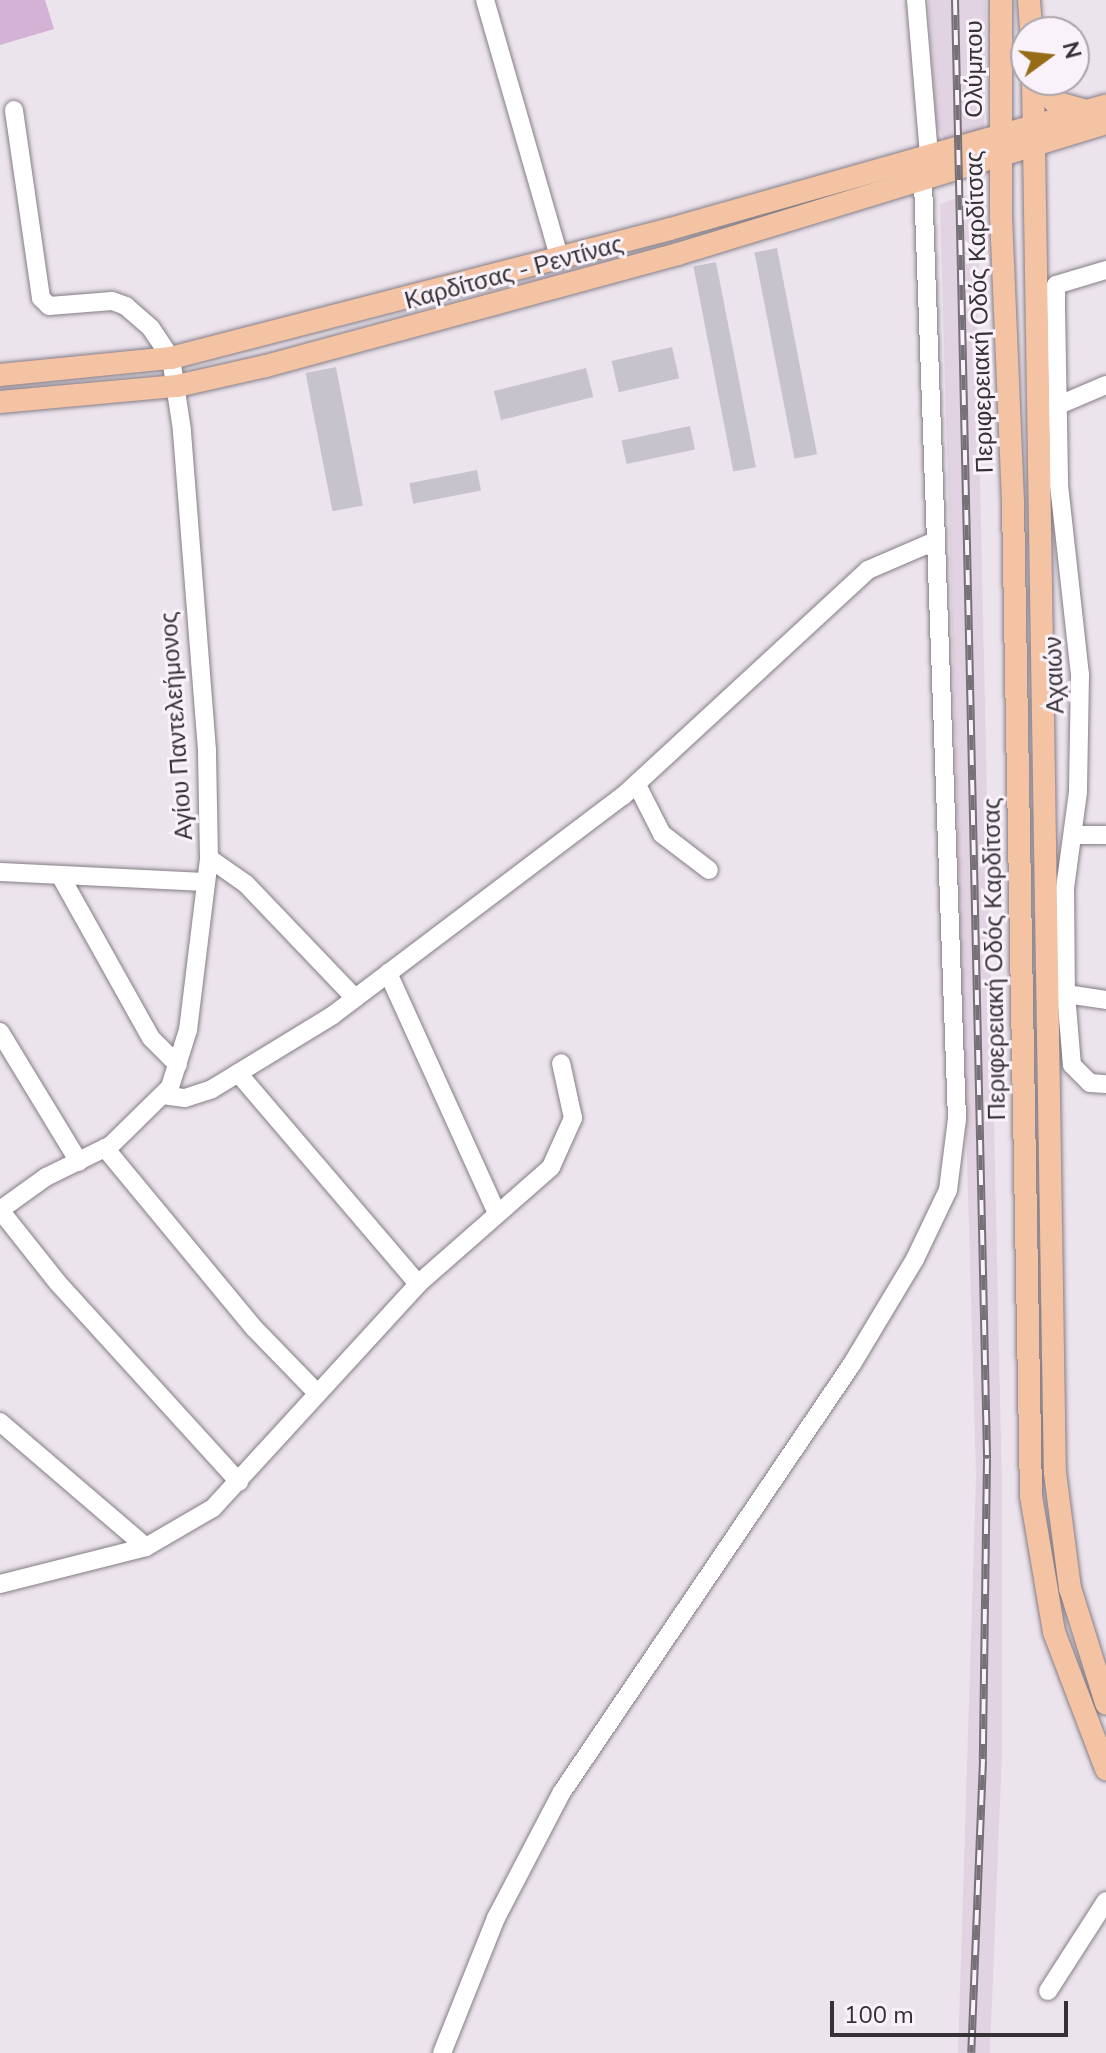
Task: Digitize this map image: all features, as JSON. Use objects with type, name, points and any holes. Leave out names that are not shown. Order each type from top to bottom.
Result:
[{"type":"main road","name":"Ολύμπου","points":[[1000,148],[1001,0]]},
{"type":"main road","points":[[1033,137],[1034,96]]},
{"type":"main road","points":[[1049,96],[1055,102],[1100,113]]},
{"type":"main road","name":"Καρδίτσας - Ρεντίνας","points":[[0,402],[177,386],[678,254],[923,182],[1000,148],[1100,113]]},
{"type":"main road","name":"Περιφερειακή Οδός Καρδίτσας","points":[[1033,137],[1055,1473],[1070,1588],[1106,1703]]},
{"type":"main road","name":"Καρδίτσας - Ρεντίνας","points":[[0,375],[171,358],[670,229],[929,156],[1000,148]]},
{"type":"main road","name":"Περιφερειακή Οδός Καρδίτσας","points":[[1000,148],[1014,519],[1031,1496],[1054,1632],[1106,1769]]},
{"type":"main road","points":[[670,229],[678,254]]},
{"type":"street","points":[[485,0],[559,257]]},
{"type":"street","points":[[916,0],[929,156]]},
{"type":"street","points":[[14,110],[41,298],[49,306],[112,301],[126,306],[151,328],[171,358]]},
{"type":"street","points":[[442,2053],[500,1909],[562,1792],[852,1364],[915,1259],[948,1190],[957,1119],[923,182]]},
{"type":"street","name":"Αχαιών","points":[[1106,270],[1056,285],[1059,485],[1080,675],[1073,835],[1065,888],[1066,994],[1072,1065],[1090,1083],[1106,1084]]},
{"type":"street","name":"Αγίου Παντελεήμονος","points":[[0,1210],[105,1148],[137,1124],[163,1095],[178,1065],[188,1030],[209,858],[207,750],[177,386],[171,358]]},
{"type":"street","points":[[1059,405],[1104,391]]},
{"type":"street","points":[[163,1095],[193,1096],[238,1073],[355,998],[637,785],[861,576],[912,547],[935,541]]},
{"type":"street","points":[[637,785],[662,834],[709,870]]},
{"type":"street","points":[[1073,835],[1106,835]]},
{"type":"street","points":[[209,858],[246,884],[355,998]]},
{"type":"street","points":[[0,872],[206,882]]},
{"type":"street","points":[[61,877],[151,1038],[178,1065]]},
{"type":"street","points":[[388,973],[496,1211]]},
{"type":"street","points":[[1066,994],[1106,1000]]},
{"type":"street","points":[[0,1032],[79,1162]]},
{"type":"street","points":[[0,1584],[146,1547],[198,1521],[239,1482],[418,1284],[496,1211],[541,1179],[563,1147],[573,1118],[561,1063]]},
{"type":"street","points":[[238,1073],[418,1284]]},
{"type":"street","points":[[105,1148],[254,1328],[317,1393]]},
{"type":"street","points":[[0,1210],[58,1283],[239,1482]]},
{"type":"street","points":[[0,1422],[146,1547]]},
{"type":"street","points":[[1048,1991],[1106,1901]]},
{"type":"shaded area","points":[[0,0],[45,0],[54,29],[0,45]]},
{"type":"shaded area","points":[[928,0],[986,0],[984,129],[946,142],[936,125]]},
{"type":"shaded area","points":[[981,190],[977,338],[1002,1488],[1002,1753],[990,2053],[958,2053],[976,1476],[940,204]]},
{"type":"building","points":[[777,248],[817,454],[794,459],[754,252]]},
{"type":"building","points":[[716,262],[756,467],[733,472],[693,266]]},
{"type":"building","points":[[672,347],[679,378],[619,392],[612,361]]},
{"type":"building","points":[[336,367],[363,505],[332,511],[306,373]]},
{"type":"building","points":[[586,368],[593,397],[501,420],[494,391]]},
{"type":"building","points":[[690,426],[695,449],[627,464],[622,441]]},
{"type":"building","points":[[477,470],[481,491],[413,504],[409,483]]},
{"type":"railway","points":[[955,0],[987,1459],[983,1760],[971,2053]]}]
